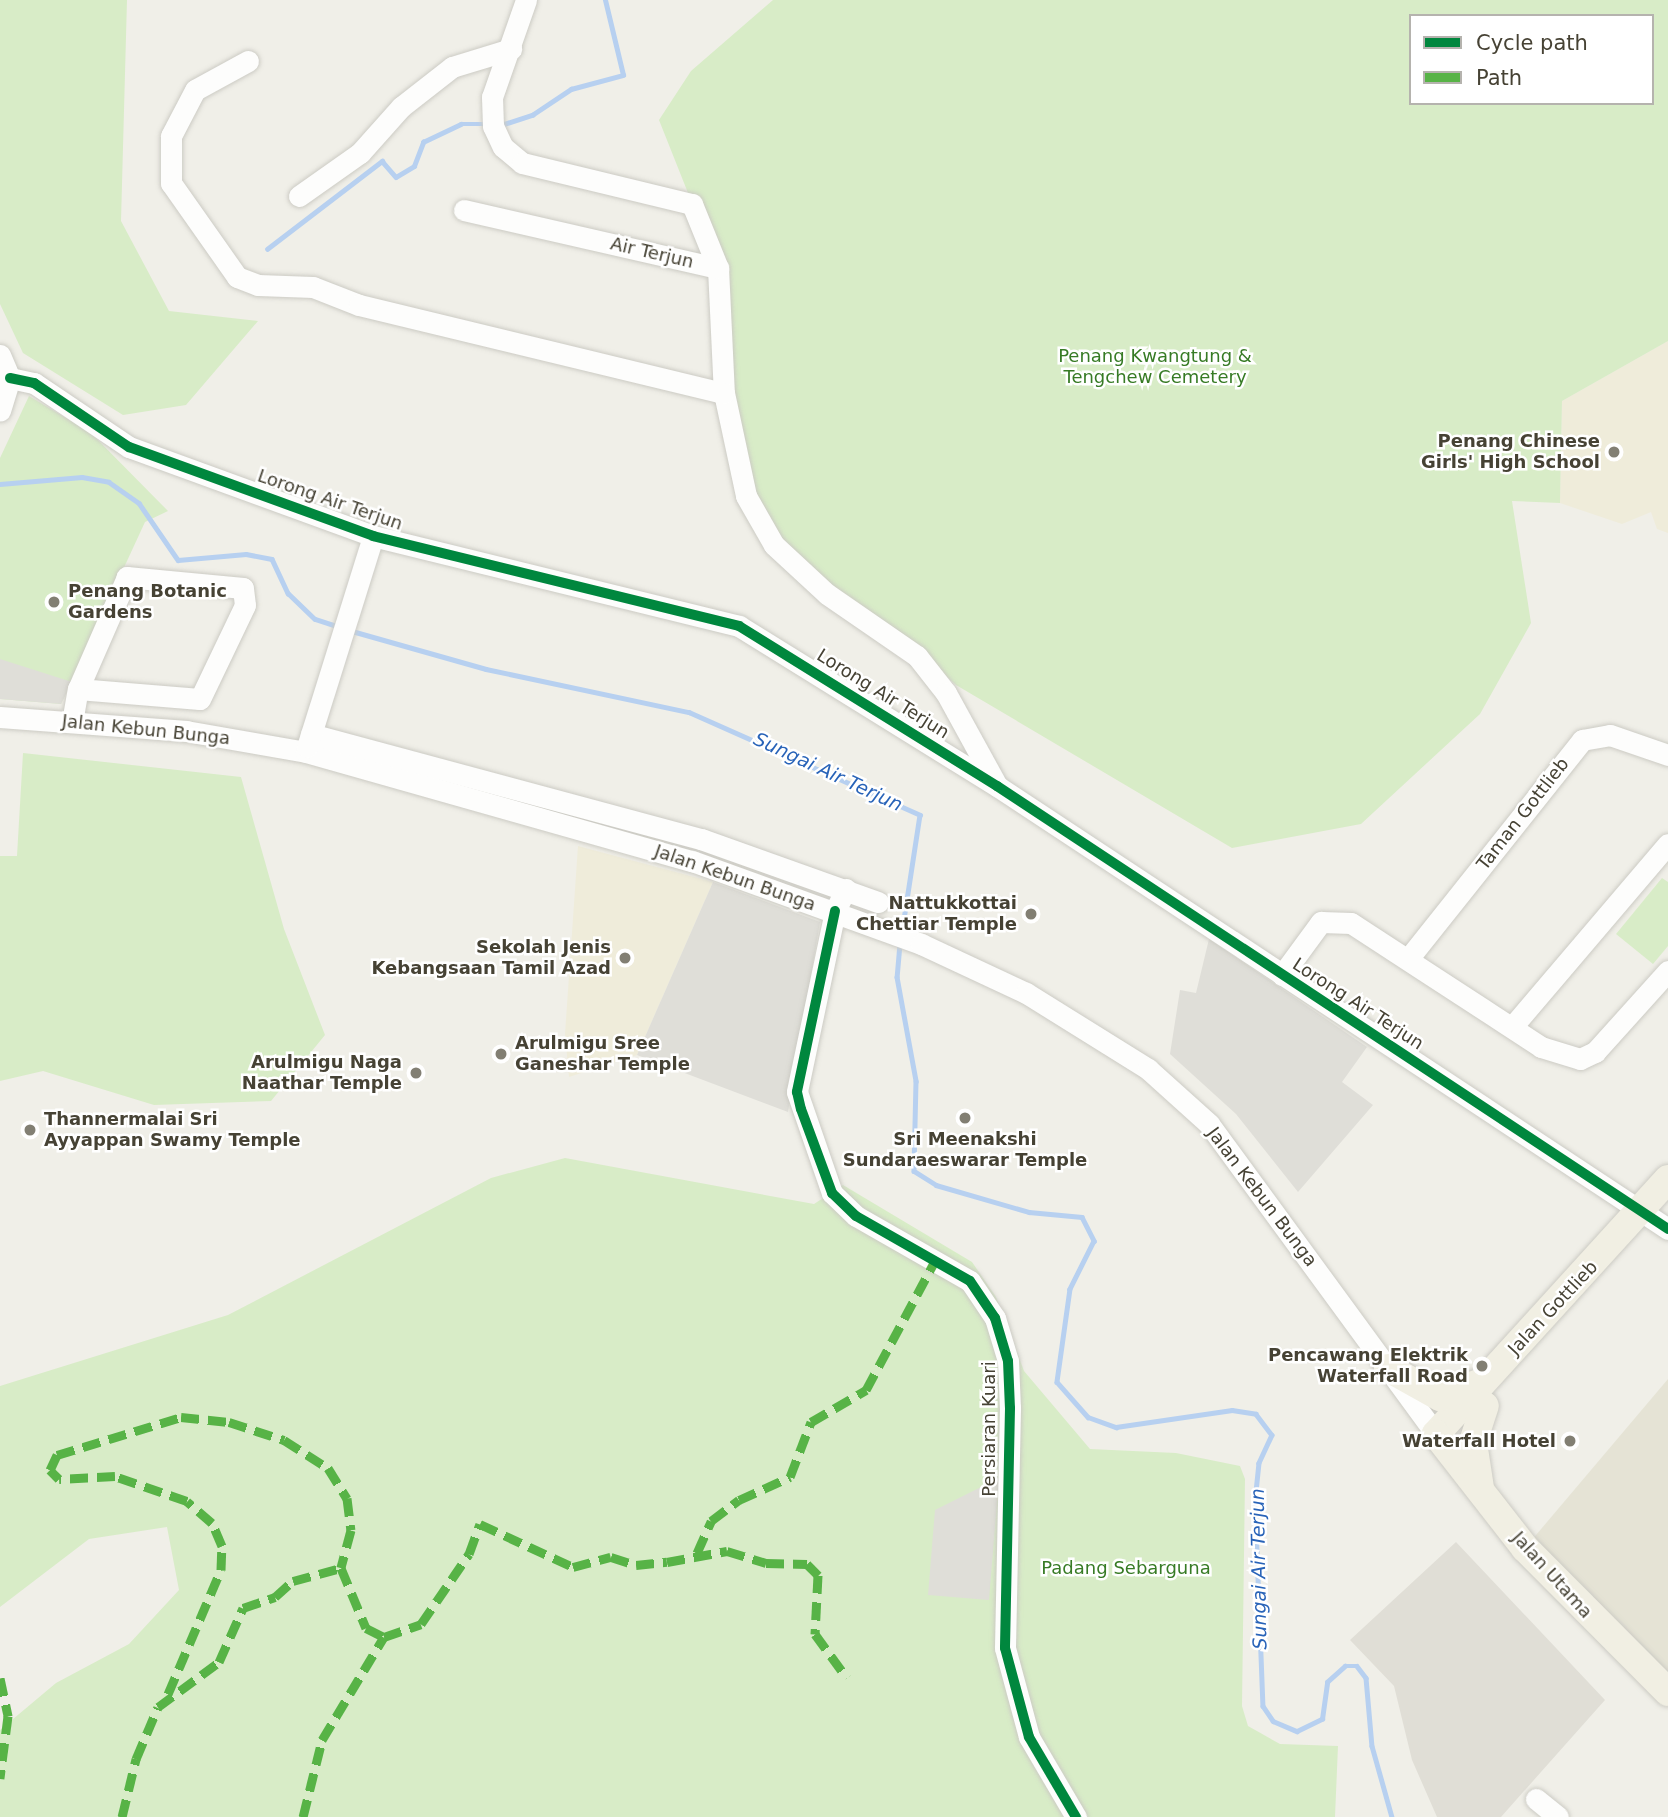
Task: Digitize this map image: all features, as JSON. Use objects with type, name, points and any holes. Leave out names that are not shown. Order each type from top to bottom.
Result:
[{"type":"main road","name":"Jalan Gottlieb","points":[[1441,1441],[1485,1406],[1658,1216],[1668,1180]]},
{"type":"main road","name":"Jalan Gottlieb","points":[[1441,1441],[1490,1376],[1658,1216]]},
{"type":"main road","points":[[1388,1368],[1440,1397],[1490,1376]]},
{"type":"main road","points":[[1480,1490],[1474,1442],[1485,1406]]},
{"type":"main road","name":"Jalan Utama","points":[[1441,1441],[1525,1548],[1668,1692]]},
{"type":"street","points":[[526,0],[511,49],[495,85],[492,120],[503,147],[522,163],[692,204],[718,268]]},
{"type":"street","points":[[299,196],[360,153],[401,107],[452,67],[511,49]]},
{"type":"street","points":[[248,61],[195,90],[171,136],[171,183],[237,276],[258,285],[313,287],[359,305],[724,393]]},
{"type":"street","name":"Air Terjun","points":[[464,210],[718,268],[724,393],[746,496],[774,545],[827,594],[916,656],[946,693],[997,786]]},
{"type":"street","points":[[0,355],[10,378],[0,410]]},
{"type":"street","name":"Lorong Air Terjun","points":[[10,378],[34,383],[129,447],[373,536],[739,626],[997,786],[1282,975],[1658,1216]]},
{"type":"street","name":"Lorong Air Terjun","points":[[308,743],[373,536]]},
{"type":"street","points":[[72,722],[78,689],[124,579],[243,588],[245,605],[197,701],[78,689]]},
{"type":"street","name":"Jalan Kebun Bunga","points":[[0,718],[308,743],[692,860],[835,911],[921,944],[1073,1017],[1148,1069],[1209,1124],[1441,1441]]},
{"type":"street","name":"Taman Gottlieb","points":[[1408,959],[1582,740],[1610,735],[1668,755]]},
{"type":"street","points":[[308,743],[701,839],[878,902]]},
{"type":"street","points":[[1512,1027],[1668,844]]},
{"type":"street","name":"Persiaran Kuari","points":[[846,890],[835,911],[797,1092],[832,1193],[856,1216],[970,1281],[995,1318],[1009,1384],[1005,1648],[1029,1737],[1076,1817]]},
{"type":"street","points":[[1282,975],[1310,932],[1336,919],[1408,959],[1563,1057],[1580,1059],[1595,1052],[1668,971]]},
{"type":"street","points":[[1536,1799],[1558,1817]]},
{"type":"shaded area","name":"Penang Chinese Girls' High School","points":[[1668,341],[1668,533],[1657,529],[1651,512],[1622,524],[1560,503],[1562,401]]},
{"type":"shaded area","points":[[0,659],[72,682],[61,704],[0,699]]},
{"type":"shaded area","name":"Sekolah Jenis Kebangsaan Tamil Azad","points":[[578,846],[713,882],[637,1055],[569,1077],[565,1034]]},
{"type":"shaded area","points":[[713,882],[820,922],[788,1112],[637,1055]]},
{"type":"shaded area","points":[[1209,939],[1367,1047],[1342,1082],[1373,1105],[1298,1192],[1236,1114],[1170,1054],[1180,990],[1196,993]]},
{"type":"shaded area","points":[[1668,1379],[1668,1692],[1525,1548]]},
{"type":"shaded area","points":[[999,1478],[989,1600],[928,1595],[935,1510]]},
{"type":"shaded area","points":[[1456,1542],[1605,1700],[1501,1817],[1437,1817],[1412,1760],[1394,1686],[1350,1640]]},
{"type":"green space","points":[[0,0],[127,0],[121,221],[169,311],[258,321],[186,405],[123,415],[23,353],[0,304]]},
{"type":"green space","name":"Penang Kwangtung & Tengchew Cemetery","points":[[773,0],[1668,0],[1668,341],[1562,401],[1560,503],[1512,501],[1531,623],[1480,714],[1361,824],[1232,848],[956,685],[910,642],[796,561],[747,507],[721,276],[659,120],[691,71]]},
{"type":"green space","name":"Penang Botanic Gardens","points":[[29,396],[91,433],[168,511],[145,522],[61,704],[0,699],[0,458]]},
{"type":"green space","points":[[23,753],[241,777],[284,929],[325,1035],[271,1101],[154,1105],[43,1071],[0,1081],[0,856],[17,856]]},
{"type":"green space","points":[[1662,878],[1668,882],[1668,946],[1653,964],[1616,934]]},
{"type":"green space","name":"Padang Sebarguna","points":[[565,1158],[814,1204],[843,1185],[972,1262],[996,1297],[1024,1371],[1090,1449],[1176,1453],[1240,1466],[1245,1479],[1242,1706],[1248,1726],[1280,1744],[1338,1746],[1335,1817],[0,1817],[0,1730],[56,1683],[129,1644],[179,1590],[167,1527],[89,1539],[0,1607],[0,1386],[228,1315],[491,1178]]},
{"type":"waterway","points":[[501,125],[532,115],[571,89],[623,75],[605,0]]},
{"type":"waterway","points":[[267,249],[382,161],[396,177],[414,166],[423,142],[461,124],[486,124]]},
{"type":"waterway","name":"Sungai Air Terjun","points":[[0,484],[82,477],[109,482],[139,503],[178,560],[246,554],[272,559],[288,593],[315,619],[340,627]]},
{"type":"waterway","name":"Sungai Air Terjun","points":[[352,631],[486,669],[689,712],[920,815],[902,932]]},
{"type":"waterway","name":"Sungai Air Terjun","points":[[900,944],[897,977],[916,1081],[914,1171],[936,1185],[1029,1212],[1082,1217],[1094,1241],[1070,1289],[1057,1382],[1088,1417],[1116,1427],[1232,1410],[1256,1414],[1272,1435],[1259,1463],[1255,1499],[1263,1706],[1273,1721],[1297,1731],[1322,1719],[1327,1682],[1345,1666],[1357,1666],[1366,1678],[1372,1746],[1392,1817]]},
{"type":"marked path","points":[[697,1553],[711,1521],[739,1500],[790,1477],[811,1422],[866,1390],[937,1257]]},
{"type":"marked path","points":[[168,1694],[221,1570],[222,1546],[212,1523],[187,1501],[115,1476],[59,1479],[50,1470],[57,1455],[181,1417],[229,1422],[284,1440],[328,1468],[347,1498],[351,1530],[341,1568]]},
{"type":"marked path","points":[[122,1817],[136,1759],[158,1707],[219,1662],[243,1608],[275,1597],[293,1581],[341,1568],[366,1628],[384,1637],[421,1624],[469,1554],[480,1524],[573,1567],[611,1557],[636,1565],[727,1551],[766,1563],[807,1564],[818,1575],[815,1634],[847,1678]]},
{"type":"marked path","points":[[303,1817],[322,1740],[384,1637]]},
{"type":"marked path","points":[[0,1678],[8,1716],[0,1778]]},
{"type":"cycle path","points":[[10,378],[34,383],[129,447],[373,536],[739,626],[997,786],[1668,1229]]},
{"type":"cycle path","points":[[835,911],[797,1092],[801,1109],[832,1193],[856,1216],[970,1281],[995,1318],[1008,1361],[1010,1408],[1005,1648],[1029,1737],[1076,1817]]},
{"type":"place","name":"Penang Chinese Girls' High School","points":[[1614,452]]},
{"type":"place","name":"Penang Botanic Gardens","points":[[54,602]]},
{"type":"place","name":"Nattukkottai Chettiar Temple","points":[[1031,914]]},
{"type":"place","name":"Sekolah Jenis Kebangsaan Tamil Azad","points":[[625,958]]},
{"type":"place","name":"Arulmigu Sree Ganeshar Temple","points":[[501,1054]]},
{"type":"place","name":"Arulmigu Naga Naathar Temple","points":[[416,1073]]},
{"type":"place","name":"Sri Meenakshi Sundaraeswarar Temple","points":[[965,1118]]},
{"type":"place","name":"Thannermalai Sri Ayyappan Swamy Temple","points":[[30,1130]]},
{"type":"place","name":"Pencawang Elektrik Waterfall Road","points":[[1482,1366]]},
{"type":"place","name":"Waterfall Hotel","points":[[1570,1441]]}]
